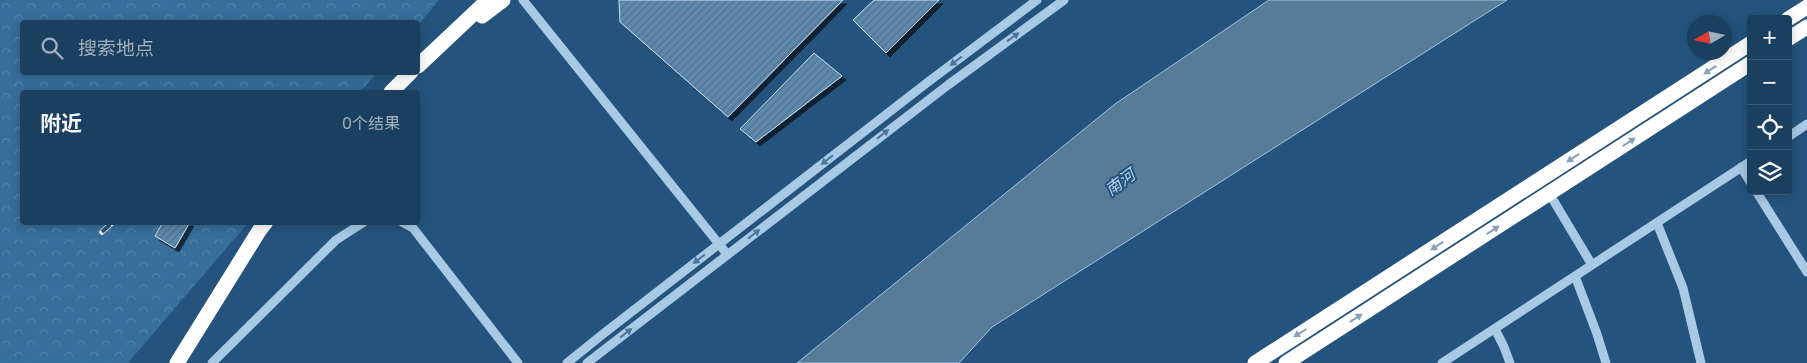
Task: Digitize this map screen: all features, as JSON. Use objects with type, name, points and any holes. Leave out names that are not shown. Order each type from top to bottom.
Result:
[{"type":"highway","points":[[420,64],[488,0]]},
{"type":"highway","points":[[430,54],[503,0]]},
{"type":"highway","points":[[1792,16],[1807,7]]},
{"type":"highway","points":[[1792,36],[1807,27]]},
{"type":"highway","points":[[1255,363],[1747,46]]},
{"type":"highway","points":[[1286,363],[1747,66]]},
{"type":"highway","points":[[393,90],[408,75]]},
{"type":"highway","points":[[177,363],[264,225]]},
{"type":"street","points":[[522,0],[727,254]]},
{"type":"street","points":[[567,363],[928,82],[1037,0]]},
{"type":"street","points":[[587,363],[1060,1]]},
{"type":"street","points":[[1792,134],[1807,124]]},
{"type":"street","points":[[1442,363],[1747,163]]},
{"type":"street","points":[[1741,167],[1747,177]]},
{"type":"street","points":[[1549,193],[1592,265]]},
{"type":"street","points":[[1759,195],[1807,272]]},
{"type":"street","points":[[1657,223],[1683,288],[1701,363]]},
{"type":"street","points":[[212,363],[336,240],[359,225]]},
{"type":"street","points":[[408,225],[413,228],[518,363]]},
{"type":"street","points":[[1575,276],[1598,334],[1606,363]]},
{"type":"street","points":[[1495,329],[1510,363]]},
{"type":"green space","points":[[0,0],[439,0],[420,23],[420,20],[20,20],[20,75],[375,75],[362,90],[20,90],[20,225],[246,225],[128,363],[0,363]]},
{"type":"water","name":"南河","points":[[1269,0],[1507,0],[992,327],[959,363],[797,363],[1115,104]]},
{"type":"building","points":[[619,0],[843,0],[728,117],[620,22]]},
{"type":"building","points":[[874,0],[939,0],[886,53],[853,20]]},
{"type":"building","points":[[814,53],[842,76],[756,142],[740,129]]},
{"type":"building","points":[[161,225],[188,225],[175,248],[155,236]]},
{"type":"railway","points":[[102,232],[110,225]]}]
